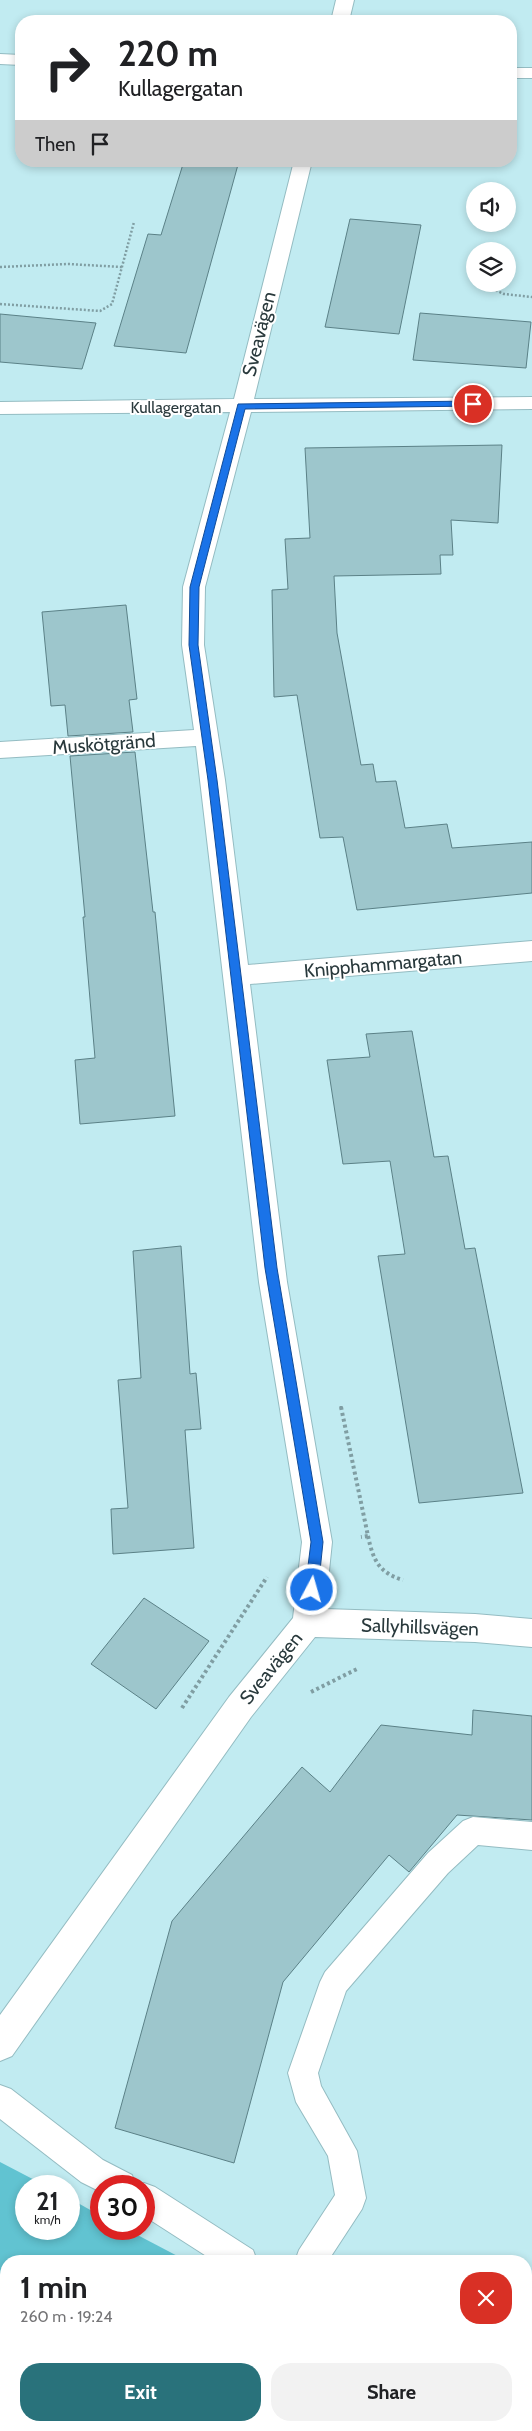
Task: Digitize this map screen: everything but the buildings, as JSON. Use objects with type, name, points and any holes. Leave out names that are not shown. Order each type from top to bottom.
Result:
[{"type":"street","points":[[342,15],[346,0]]},
{"type":"street","points":[[0,59],[15,60]]},
{"type":"street","points":[[517,72],[532,73]]},
{"type":"street","name":"Sveavägen","points":[[0,2044],[240,1707],[308,1623],[317,1542],[273,1282],[207,737],[193,645],[194,587],[230,456],[301,167]]},
{"type":"street","name":"Kullagergatan","points":[[0,408],[532,403]]},
{"type":"street","name":"Muskötgränd","points":[[0,750],[207,737]]},
{"type":"street","name":"Knipphammargatan","points":[[235,976],[532,951]]},
{"type":"street","name":"Sallyhillsvägen","points":[[308,1623],[475,1628],[532,1633]]},
{"type":"lane","points":[[314,2255],[351,2198],[342,2151],[307,2091],[304,2072],[335,1982],[438,1863],[473,1831],[532,1836]]},
{"type":"lane","points":[[0,2100],[99,2175]]},
{"type":"lane","points":[[155,2205],[233,2255]]},
{"type":"path","points":[[0,304],[100,311],[112,304],[134,222]]},
{"type":"path","points":[[0,267],[68,264],[122,267]]},
{"type":"path","points":[[499,292],[532,297]]},
{"type":"path","points":[[340,1403],[372,1558],[379,1569],[390,1577],[410,1582]]},
{"type":"path","points":[[317,1542],[368,1536]]},
{"type":"path","points":[[177,1715],[268,1575]]},
{"type":"path","points":[[304,1696],[320,1686],[360,1668]]},
{"type":"shaded area","points":[[0,2162],[25,2175],[15,2175],[15,2240],[80,2240],[80,2204],[90,2210],[90,2240],[147,2240],[176,2255],[0,2255]]},
{"type":"route","points":[[312,1590],[317,1542],[271,1268],[203,704],[193,645],[194,587],[230,456],[241,406],[473,404]]}]
